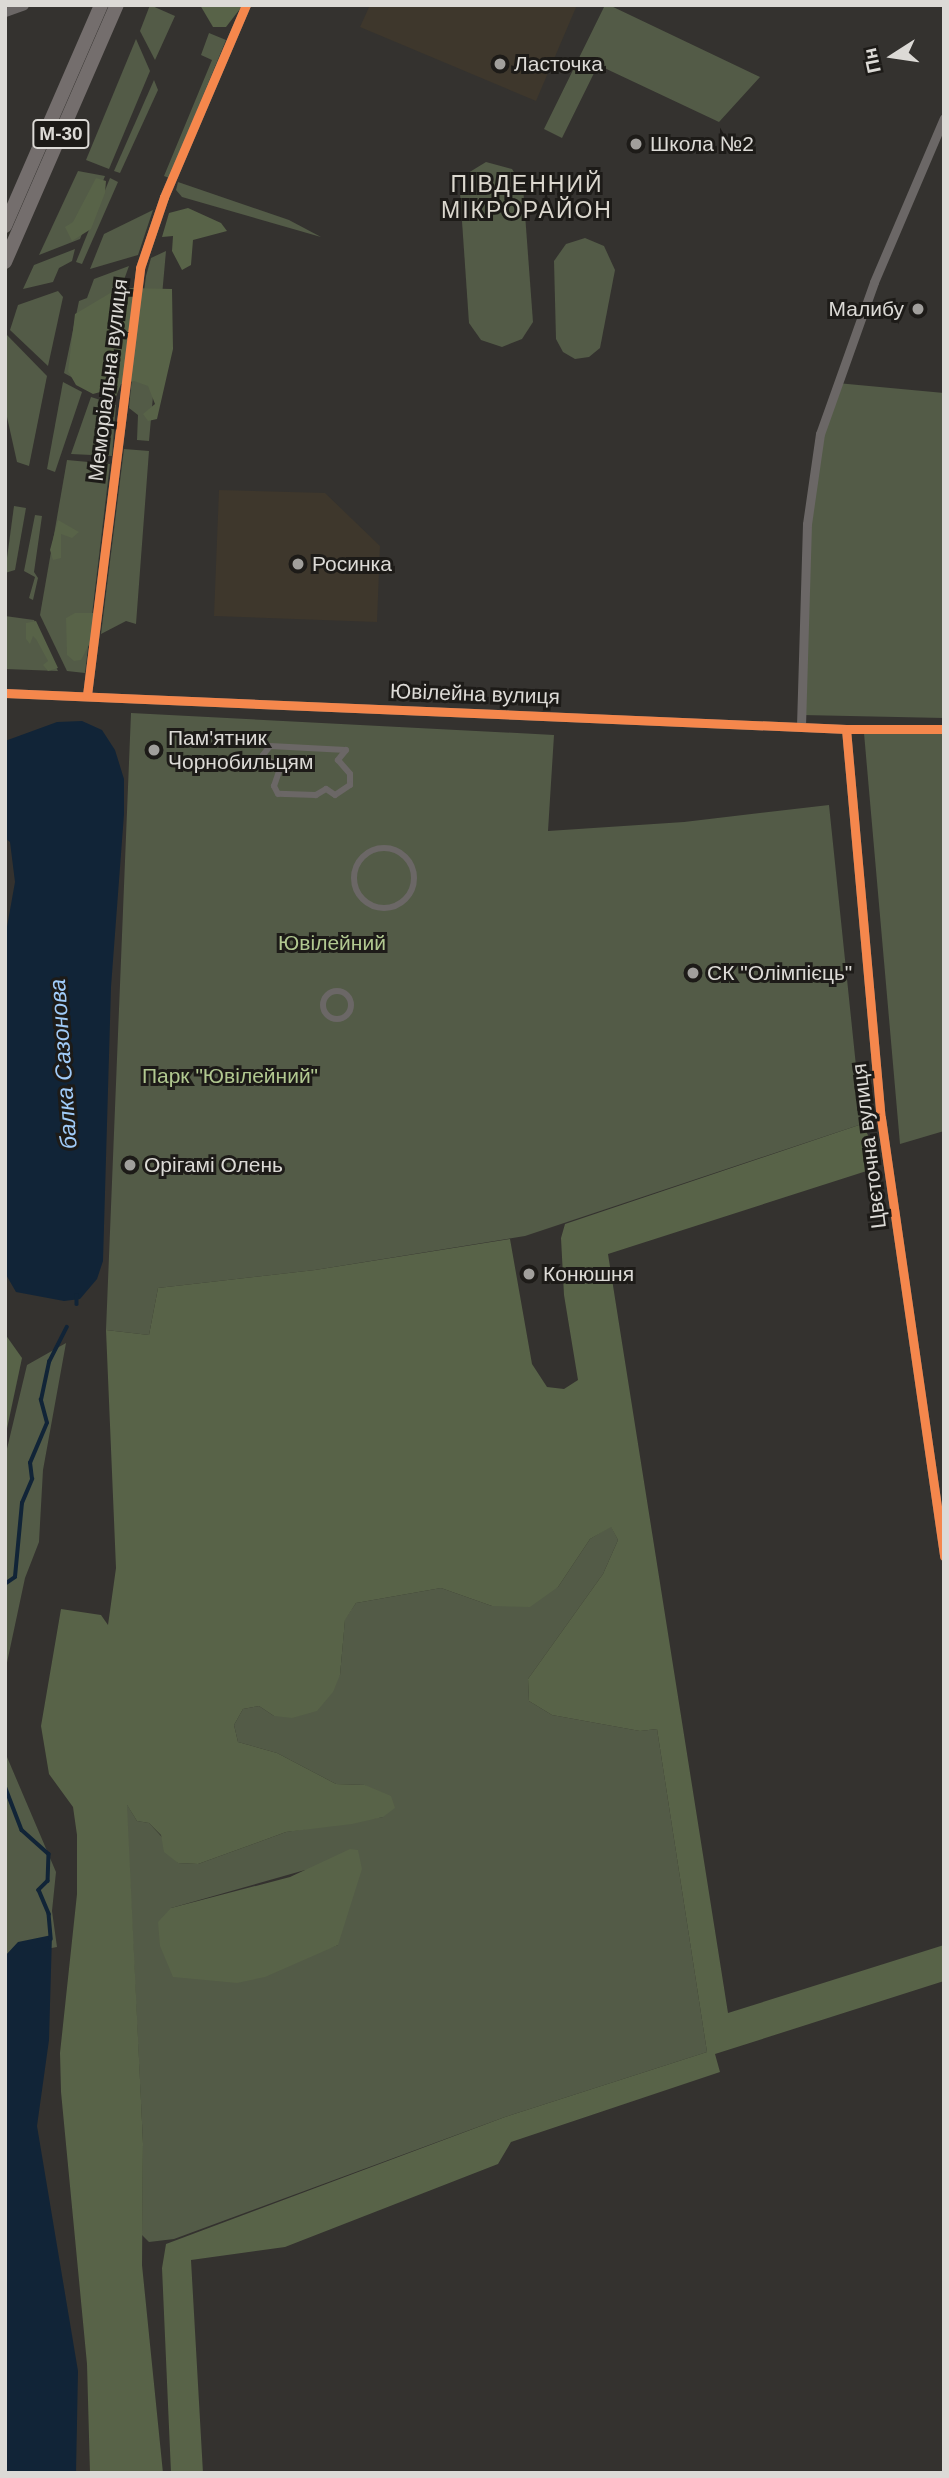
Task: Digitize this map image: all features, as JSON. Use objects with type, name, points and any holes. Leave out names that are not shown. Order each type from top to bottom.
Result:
[{"type":"highway","name":"М-30","points":[[5,226],[101,5]]},
{"type":"highway","name":"М-30","points":[[5,262],[117,5]]},
{"type":"street","points":[[5,12],[24,5]]},
{"type":"street","name":"Меморіальна вулиця","points":[[87,695],[140,268],[164,197],[246,5]]},
{"type":"street","points":[[801,726],[807,524],[820,434],[874,282],[944,118]]},
{"type":"street","name":"Ювілейна вулиця","points":[[5,693],[846,729],[944,729]]},
{"type":"street","name":"Цвєточна вулиця","points":[[846,729],[881,1118],[944,1557]]},
{"type":"street","points":[[270,746],[346,750],[338,760],[351,777],[349,787],[335,795],[326,789],[316,795],[278,794],[274,786],[279,769],[266,760],[264,752],[270,746]]},
{"type":"street","points":[[386,847],[410,861],[414,887],[402,903],[382,909],[359,896],[355,869],[362,857],[386,847]]},
{"type":"street","points":[[339,991],[349,997],[348,1014],[338,1019],[327,1015],[322,1004],[327,994],[339,991]]},
{"type":"shaded area","name":"Ласточка","points":[[370,5],[577,5],[536,101],[360,27]]},
{"type":"shaded area","name":"Росинка","points":[[219,490],[325,493],[380,546],[377,622],[214,616]]},
{"type":"green space","points":[[150,5],[175,16],[155,60],[140,31]]},
{"type":"green space","points":[[200,5],[243,5],[226,27],[213,27]]},
{"type":"green space","points":[[605,5],[760,77],[719,122],[598,65],[562,138],[544,129]]},
{"type":"green space","points":[[209,33],[226,40],[169,178],[164,176],[212,60],[201,55]]},
{"type":"green space","points":[[136,39],[150,71],[109,169],[86,160]]},
{"type":"green space","points":[[154,80],[158,90],[120,173],[114,171]]},
{"type":"green space","points":[[486,162],[512,169],[523,187],[533,322],[522,339],[502,347],[481,340],[469,323],[460,192],[468,173]]},
{"type":"green space","points":[[78,171],[105,176],[80,239],[39,255]]},
{"type":"green space","points":[[96,178],[106,181],[105,193],[91,229],[72,241],[65,227],[73,222]]},
{"type":"green space","points":[[110,178],[118,182],[82,264],[76,262]]},
{"type":"green space","points":[[178,182],[289,220],[321,237],[182,197],[176,190]]},
{"type":"green space","points":[[188,208],[221,223],[227,231],[193,240],[191,265],[182,270],[172,251],[173,236],[162,237],[169,213]]},
{"type":"green space","points":[[153,210],[138,255],[90,269],[104,234]]},
{"type":"green space","points":[[585,238],[604,246],[615,270],[600,348],[589,357],[575,359],[563,352],[556,339],[554,261],[566,244]]},
{"type":"green space","points":[[75,249],[72,261],[59,268],[53,282],[23,289],[34,265]]},
{"type":"green space","points":[[166,251],[149,441],[137,440],[138,415],[129,408],[146,276],[151,258]]},
{"type":"green space","points":[[129,266],[86,385],[64,373],[79,301],[87,298],[94,279]]},
{"type":"green space","points":[[129,288],[172,289],[173,349],[157,419],[148,421],[143,414],[155,404],[148,386],[134,381],[121,384],[115,399],[104,391],[93,394],[76,385],[68,371],[75,314],[112,292]]},
{"type":"green space","points":[[58,291],[63,297],[48,366],[10,330],[18,305]]},
{"type":"green space","points":[[5,333],[47,376],[29,466],[17,462],[5,408]]},
{"type":"green space","points":[[63,382],[82,392],[55,472],[47,469]]},
{"type":"green space","points":[[837,383],[944,393],[944,718],[802,715],[811,479]]},
{"type":"green space","points":[[91,397],[116,405],[112,456],[71,454]]},
{"type":"green space","points":[[124,449],[149,451],[136,624],[126,621],[101,634]]},
{"type":"green space","points":[[67,460],[110,464],[85,673],[67,671],[40,615]]},
{"type":"green space","points":[[14,506],[26,508],[15,570],[5,573]]},
{"type":"green space","points":[[35,515],[42,516],[34,572],[38,578],[33,600],[29,598],[35,577],[24,571]]},
{"type":"green space","points":[[58,520],[79,532],[72,538],[61,534],[61,558],[53,560],[50,550]]},
{"type":"green space","points":[[75,613],[94,613],[92,639],[81,660],[74,661],[67,655],[66,618]]},
{"type":"green space","points":[[5,616],[34,620],[58,671],[5,669]]},
{"type":"green space","points":[[36,621],[58,668],[48,671],[43,665],[48,661],[36,639],[33,636],[30,644],[26,639],[26,623]]},
{"type":"green space","name":"Ювілейний","points":[[131,713],[554,735],[548,831],[684,822],[829,805],[862,1124],[525,1236],[315,1270],[158,1288],[149,1335],[106,1330]]},
{"type":"green space","points":[[864,733],[944,733],[944,1131],[900,1144]]},
{"type":"green space","points":[[862,1124],[874,1146],[876,1168],[608,1254],[728,2013],[944,1945],[944,1981],[715,2054],[720,2072],[511,2142],[498,2164],[285,2247],[191,2260],[203,2473],[171,2473],[162,2268],[166,2244],[505,2117],[707,2052],[657,1729],[640,1731],[552,1715],[529,1701],[528,1679],[603,1574],[618,1540],[611,1527],[590,1539],[558,1587],[530,1607],[492,1606],[441,1588],[356,1603],[345,1620],[340,1675],[333,1692],[317,1711],[292,1718],[274,1716],[259,1706],[243,1709],[234,1725],[238,1742],[277,1753],[336,1784],[365,1785],[391,1796],[395,1808],[383,1817],[352,1824],[286,1832],[198,1864],[178,1863],[164,1852],[161,1835],[149,1823],[137,1821],[127,1805],[143,2143],[142,2265],[163,2473],[90,2473],[87,2364],[61,2092],[60,2053],[77,1894],[77,1835],[73,1807],[49,1774],[41,1726],[61,1609],[101,1615],[108,1625],[116,1568],[106,1330],[149,1335],[158,1288],[315,1270],[510,1239],[532,1364],[547,1387],[564,1389],[578,1380],[564,1295],[561,1238],[565,1224]]},
{"type":"green space","points":[[5,1334],[22,1358],[5,1438]]},
{"type":"green space","points":[[66,1343],[43,1470],[39,1542],[25,1578],[5,1672],[5,1457],[27,1365]]},
{"type":"green space","points":[[611,1526],[618,1540],[603,1574],[528,1679],[529,1701],[552,1715],[640,1731],[657,1729],[707,2052],[505,2117],[174,2239],[149,2242],[142,2235],[143,2143],[126,1803],[137,1821],[149,1823],[161,1836],[178,1863],[198,1864],[286,1832],[383,1817],[365,1785],[336,1784],[277,1753],[238,1742],[234,1725],[243,1709],[259,1706],[274,1716],[340,1675],[345,1619],[356,1603],[441,1588],[492,1606],[558,1587],[590,1539]],"holes":[[[305,1870],[338,1945],[309,1955],[171,1908]]]},
{"type":"green space","points":[[5,1733],[7,1757],[56,1872],[52,1911],[57,1947],[5,1957]]},
{"type":"green space","points":[[350,1849],[358,1850],[362,1869],[338,1945],[265,1977],[237,1983],[173,1977],[160,1946],[158,1922],[171,1908],[290,1877]]},
{"type":"water","points":[[82,721],[102,730],[115,750],[124,779],[124,814],[111,987],[103,1261],[97,1279],[80,1299],[64,1301],[16,1292],[5,1273],[5,938],[15,882],[10,842],[5,838],[5,741],[57,722]]},
{"type":"water","points":[[52,1935],[49,2040],[37,2126],[78,2371],[76,2473],[5,2473],[5,1956],[18,1942]]},
{"type":"waterway","name":"балка Сазонова","points":[[77,1295],[77,1304]]},
{"type":"waterway","name":"балка Сазонова","points":[[5,1584],[15,1577],[22,1503],[32,1479],[30,1463],[47,1423],[41,1400],[49,1362],[67,1327]]},
{"type":"waterway","name":"балка Сазонова","points":[[5,1786],[22,1830],[49,1854],[48,1881],[39,1890],[49,1914],[51,1939]]},
{"type":"cycle path","points":[[87,695],[140,268],[164,197],[246,5]]},
{"type":"cycle path","points":[[5,693],[846,729],[944,729]]},
{"type":"cycle path","points":[[846,729],[881,1118],[944,1557]]},
{"type":"place","name":"Ласточка","points":[[500,64]]},
{"type":"place","name":"Школа №2","points":[[636,144]]},
{"type":"place","name":"Малибу","points":[[918,309]]},
{"type":"place","name":"Росинка","points":[[298,564]]},
{"type":"place","name":"Пам'ятник Чорнобильцям","points":[[154,750]]},
{"type":"place","name":"СК \"Олімпієць\"","points":[[693,973]]},
{"type":"place","name":"Орігамі Олень","points":[[130,1165]]},
{"type":"place","name":"Конюшня","points":[[529,1274]]},
{"type":"district","name":"ПІВДЕННИЙ МІКРОРАЙОН","points":[[527,197]]},
{"type":"park label","name":"Парк \"Ювілейний\"","points":[[230,1076]]}]
